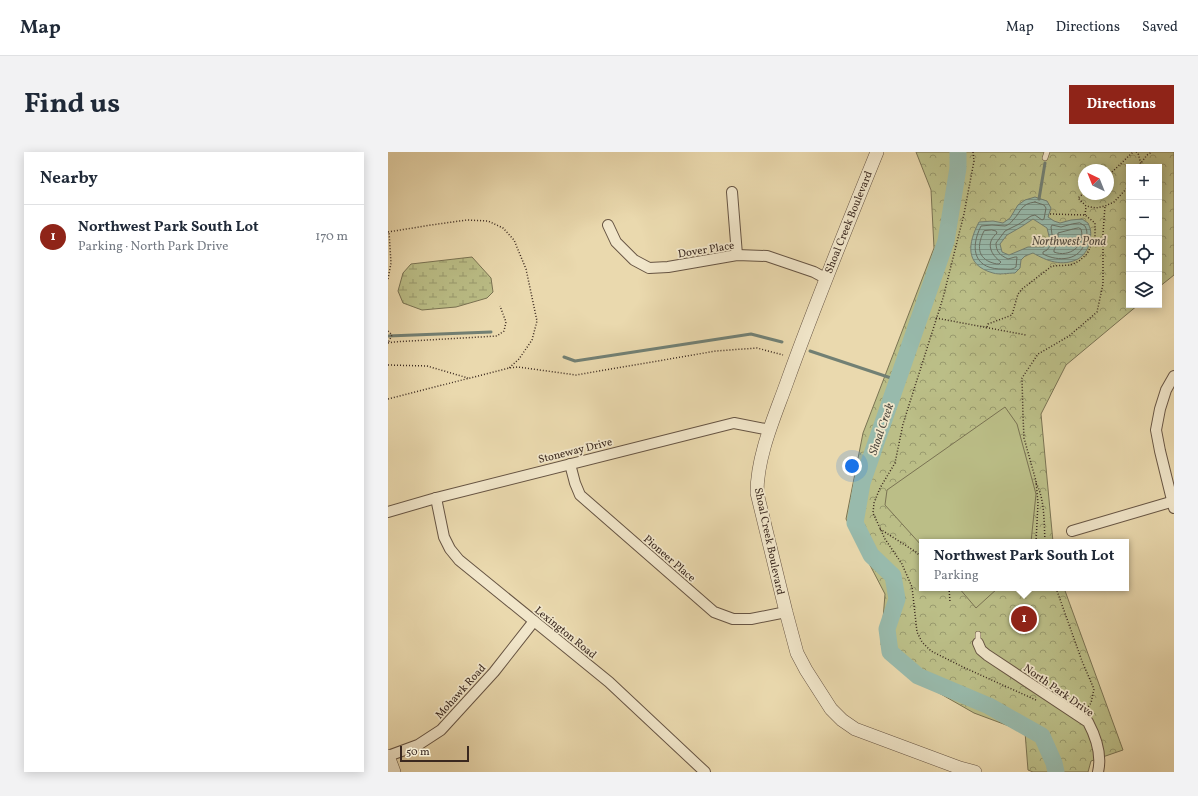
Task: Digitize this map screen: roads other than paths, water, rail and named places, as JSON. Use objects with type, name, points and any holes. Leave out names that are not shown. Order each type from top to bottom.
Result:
[{"type":"street","name":"Shoal Creek Boulevard","points":[[876,152],[799,347],[770,430],[759,468],[757,492],[786,612],[798,654],[806,670],[831,709],[842,720],[855,729],[970,772]]},
{"type":"street","points":[[732,192],[737,255]]},
{"type":"street","name":"Dover Place","points":[[608,225],[616,242],[634,260],[649,268],[668,267],[737,255],[767,256],[814,272],[825,278]]},
{"type":"street","points":[[1072,531],[1173,503],[1156,430],[1160,409],[1166,390],[1173,378]]},
{"type":"street","name":"Stoneway Drive","points":[[388,512],[436,498],[734,423],[770,430]]},
{"type":"street","name":"Pioneer Place","points":[[570,464],[580,495],[714,612],[733,619],[751,619],[786,612]]},
{"type":"street","name":"Lexington Road","points":[[436,498],[444,537],[450,549],[459,560],[609,682],[705,772]]},
{"type":"street","name":"Mohawk Road","points":[[388,756],[418,744],[441,730],[494,672],[534,621]]},
{"type":"street","name":"North Park Drive","points":[[978,639],[981,650],[987,655],[1088,722],[1096,738],[1100,765],[1098,772]]},
{"type":"street","points":[[388,756],[394,772]]},
{"type":"lane","points":[[1046,158],[1047,152]]},
{"type":"water","name":"Northwest Pond","points":[[1035,197],[1047,201],[1051,208],[1048,217],[1054,221],[1060,223],[1082,219],[1088,223],[1091,234],[1086,251],[1078,259],[1066,263],[1049,261],[1033,253],[1025,256],[1021,260],[1020,268],[1015,273],[995,274],[977,265],[973,259],[971,245],[972,238],[979,222],[993,221],[1003,223],[1010,218],[1018,205],[1025,200]],"holes":[[[1033,219],[1047,228],[1050,240],[1044,247],[1028,247],[1009,255],[1002,252],[1000,244],[1007,235]]]},
{"type":"waterway","name":"Shoal Creek","points":[[958,152],[958,168],[946,241],[862,483],[855,523],[871,555],[893,576],[897,599],[887,629],[890,652],[918,676],[989,706],[1042,736],[1054,763],[1056,772]]},
{"type":"waterway","points":[[1039,199],[1045,163]]},
{"type":"waterway","points":[[388,336],[491,332]]},
{"type":"waterway","points":[[564,357],[575,361],[751,334],[782,342]]},
{"type":"waterway","points":[[810,351],[897,380]]},
{"type":"place","name":"Northwest Park South Lot","points":[[1024,619]]}]
